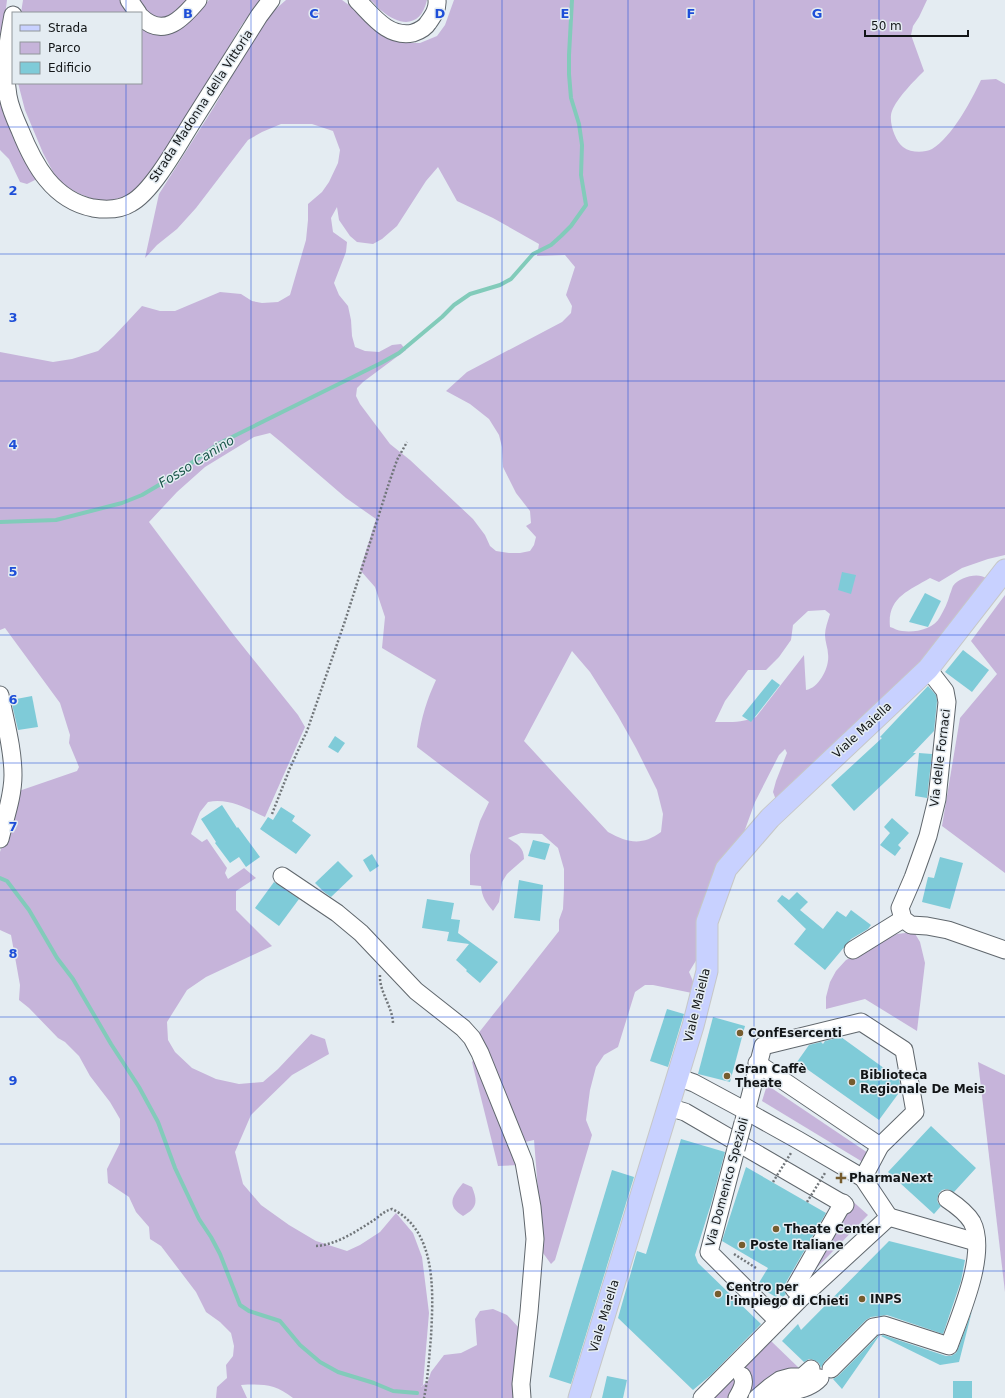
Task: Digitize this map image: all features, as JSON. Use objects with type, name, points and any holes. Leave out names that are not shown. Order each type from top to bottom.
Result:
[{"type":"main road","name":"Viale Maiella","points":[[579,1398],[693,1026],[707,971],[707,922],[726,869],[770,818],[928,669],[1005,570]]},
{"type":"main road","name":"Viale Maiella","points":[[587,1372],[590,1398]]},
{"type":"street","name":"Strada Madonna della Vittoria","points":[[13,12],[16,0]]},
{"type":"street","points":[[129,0],[137,12]]},
{"type":"street","points":[[142,17],[152,24],[163,26],[172,25],[179,20],[198,0]]},
{"type":"street","name":"Strada Madonna della Vittoria","points":[[12,21],[6,62],[6,81],[8,97],[25,144],[38,169],[50,184],[63,196],[87,207],[103,210],[120,208],[132,203],[145,192],[173,153],[259,16],[271,0]]},
{"type":"street","points":[[357,0],[384,27],[399,34],[416,32],[425,27],[434,14],[437,0]]},
{"type":"street","name":"Via delle Fornaci","points":[[903,919],[900,908],[913,878],[928,836],[937,799],[947,702],[945,691],[928,669]]},
{"type":"street","points":[[0,695],[12,754],[13,777],[8,810],[0,839]]},
{"type":"street","points":[[282,876],[337,913],[361,933],[416,991],[463,1028],[472,1038],[480,1053],[524,1162],[532,1207],[535,1239],[521,1384],[522,1398]]},
{"type":"street","points":[[853,950],[903,919],[911,925],[948,930],[1005,950]]},
{"type":"street","name":"Via Domenico Spezioli","points":[[778,1321],[709,1252],[763,1046],[861,1022],[904,1050],[915,1112],[880,1146],[863,1178]]},
{"type":"street","points":[[758,1063],[880,1146]]},
{"type":"street","name":"Via Domenico Spezioli","points":[[677,1077],[694,1083],[744,1117]]},
{"type":"street","points":[[668,1107],[685,1112],[844,1204],[794,1289],[802,1297]]},
{"type":"street","points":[[744,1117],[863,1178],[889,1217],[976,1242]]},
{"type":"street","points":[[774,1398],[814,1384],[821,1372],[873,1327],[884,1325],[950,1346],[972,1276],[977,1252],[972,1222],[959,1207],[947,1199]]},
{"type":"street","points":[[702,1398],[802,1297],[889,1217]]},
{"type":"street","points":[[757,1398],[780,1380],[790,1377],[802,1377],[821,1372]]},
{"type":"street","points":[[737,1398],[744,1384],[744,1379],[742,1376]]},
{"type":"path","points":[[272,814],[290,768],[307,731],[345,621],[389,483],[397,460],[407,442]]},
{"type":"path","points":[[387,961],[380,972],[380,979],[392,1011],[393,1024]]},
{"type":"path","points":[[772,1182],[791,1153]]},
{"type":"path","points":[[807,1202],[825,1173]]},
{"type":"path","points":[[316,1246],[326,1246],[342,1239],[375,1219],[385,1211],[392,1209],[402,1214],[413,1225],[426,1251],[432,1276],[429,1366],[424,1398]]},
{"type":"green space","points":[[0,0],[7,0],[0,55]]},
{"type":"green space","points":[[23,0],[125,0],[129,12],[21,12]]},
{"type":"green space","points":[[137,0],[189,0],[175,13],[160,19],[148,13]]},
{"type":"green space","points":[[209,0],[260,0],[241,26],[155,171],[142,187],[127,196],[109,201],[96,200],[80,194],[59,183],[43,153],[25,110],[18,84],[142,84],[142,24],[193,19]]},
{"type":"green space","points":[[286,0],[342,0],[389,39],[404,43],[420,43],[437,36],[445,25],[454,0],[927,0],[913,26],[911,35],[924,71],[902,95],[894,106],[891,115],[893,130],[900,144],[906,149],[914,151],[921,152],[932,149],[947,136],[954,127],[981,80],[996,79],[1005,84],[1005,555],[962,568],[939,582],[930,578],[901,596],[892,609],[890,627],[900,631],[918,631],[933,625],[937,621],[946,606],[953,586],[956,583],[969,576],[978,575],[986,578],[938,651],[776,800],[773,792],[787,753],[785,749],[779,755],[755,802],[700,954],[689,972],[696,988],[692,993],[653,985],[645,985],[635,992],[618,1047],[604,1055],[596,1067],[590,1090],[586,1120],[592,1135],[555,1260],[551,1264],[543,1253],[534,1140],[525,1142],[496,1072],[477,1035],[559,931],[559,920],[563,909],[564,869],[558,848],[542,834],[521,833],[508,838],[517,844],[521,849],[524,859],[507,874],[502,882],[499,902],[493,911],[485,900],[481,886],[470,885],[470,855],[480,821],[489,802],[417,747],[424,712],[436,680],[382,648],[385,617],[375,587],[360,570],[376,519],[346,498],[270,433],[254,437],[205,467],[177,492],[149,522],[233,634],[298,715],[305,727],[265,817],[251,810],[223,801],[208,802],[200,812],[191,834],[202,842],[207,839],[227,868],[225,873],[228,879],[244,868],[256,878],[236,891],[236,910],[272,946],[206,977],[187,990],[167,1022],[168,1040],[175,1052],[192,1068],[216,1079],[239,1084],[263,1082],[278,1069],[311,1034],[325,1039],[329,1054],[292,1075],[251,1115],[235,1152],[243,1184],[261,1205],[289,1225],[316,1241],[347,1251],[360,1245],[380,1232],[396,1213],[413,1233],[422,1257],[429,1313],[423,1385],[421,1387],[428,1381],[431,1372],[444,1355],[461,1353],[477,1345],[475,1319],[480,1311],[493,1309],[507,1315],[521,1330],[513,1398],[293,1398],[274,1387],[241,1385],[247,1398],[216,1398],[217,1387],[227,1378],[226,1365],[233,1356],[234,1346],[231,1333],[220,1322],[206,1312],[196,1292],[161,1246],[150,1239],[149,1227],[136,1212],[129,1197],[108,1183],[107,1169],[120,1143],[120,1119],[110,1102],[90,1076],[79,1056],[19,1000],[20,985],[11,935],[0,930],[0,852],[14,807],[16,792],[77,771],[79,767],[69,743],[70,735],[60,703],[5,628],[0,630],[0,352],[53,362],[72,359],[98,351],[142,306],[160,311],[175,311],[220,292],[241,294],[252,301],[262,303],[278,302],[290,295],[306,240],[308,204],[322,192],[329,182],[338,163],[340,150],[333,131],[312,124],[281,124],[248,140],[196,208],[177,229],[157,245],[145,258],[159,194],[214,107],[257,32],[269,15]],"holes":[[[438,167],[457,201],[493,218],[539,244],[537,256],[565,255],[575,267],[566,295],[572,306],[571,313],[562,322],[467,372],[446,391],[470,404],[489,419],[499,435],[502,447],[503,467],[516,493],[530,511],[531,523],[526,526],[536,537],[534,545],[530,551],[509,553],[496,551],[490,546],[485,535],[473,519],[410,460],[390,444],[360,404],[356,396],[357,388],[363,382],[406,350],[401,344],[392,345],[379,352],[365,351],[355,347],[348,306],[339,295],[334,283],[346,252],[347,242],[333,232],[331,218],[337,207],[339,220],[350,236],[357,242],[373,244],[382,239],[397,226],[426,181]],[[825,610],[830,614],[825,635],[828,659],[823,676],[819,681],[811,688],[806,690],[804,655],[756,717],[741,721],[715,722],[725,701],[748,670],[766,670],[779,657],[791,640],[793,625],[808,611]],[[572,651],[590,672],[618,716],[657,790],[663,814],[661,832],[641,841],[629,841],[608,832],[524,741]]]},
{"type":"green space","points":[[370,0],[427,0],[424,9],[415,20],[403,22],[396,20],[380,10]]},
{"type":"green space","points":[[0,62],[2,100],[19,150],[37,179],[27,184],[20,182],[9,159],[0,150]]},
{"type":"green space","points":[[1005,595],[1005,873],[942,826],[960,718],[997,674],[971,641]]},
{"type":"green space","points":[[914,932],[920,942],[925,963],[917,1031],[865,999],[826,1009],[826,997],[830,982],[836,971],[846,960],[897,934]]},
{"type":"green space","points":[[478,1055],[520,1165],[498,1166],[472,1062]]},
{"type":"green space","points":[[978,1062],[1005,1075],[1005,1292]]},
{"type":"green space","points":[[767,1085],[871,1155],[866,1164],[762,1101]]},
{"type":"green space","points":[[463,1183],[472,1187],[475,1197],[475,1204],[468,1213],[463,1216],[454,1208],[452,1201],[456,1192]]},
{"type":"green space","points":[[849,1198],[868,1215],[800,1285],[798,1283]]},
{"type":"green space","points":[[771,1341],[800,1369],[751,1398],[714,1398]]},
{"type":"building","points":[[842,572],[856,575],[851,594],[838,590]]},
{"type":"building","points":[[925,593],[941,601],[928,627],[909,622]]},
{"type":"building","points":[[963,650],[989,670],[972,692],[945,672]]},
{"type":"building","points":[[772,679],[780,685],[751,722],[742,716]]},
{"type":"building","points":[[928,686],[936,695],[937,701],[934,731],[913,753],[916,753],[854,811],[831,785],[882,738],[880,737]]},
{"type":"building","points":[[32,696],[38,727],[18,730],[11,700]]},
{"type":"building","points":[[335,736],[345,743],[338,753],[328,747]]},
{"type":"building","points":[[919,753],[932,754],[927,798],[915,796]]},
{"type":"building","points":[[222,805],[237,828],[238,827],[260,857],[246,867],[239,857],[230,863],[215,843],[216,842],[201,819]]},
{"type":"building","points":[[281,807],[295,816],[292,821],[311,835],[296,854],[260,829],[268,817],[273,820]]},
{"type":"building","points":[[892,818],[909,833],[898,845],[901,848],[895,856],[880,845],[890,833],[884,827]]},
{"type":"building","points":[[533,840],[550,844],[545,860],[528,856]]},
{"type":"building","points":[[372,854],[379,866],[370,872],[363,860]]},
{"type":"building","points":[[940,857],[963,863],[950,909],[922,902],[928,877],[934,878]]},
{"type":"building","points":[[338,861],[353,876],[331,897],[315,883]]},
{"type":"building","points":[[519,880],[543,885],[540,921],[514,918]]},
{"type":"building","points":[[274,882],[299,899],[279,926],[255,908]]},
{"type":"building","points":[[797,892],[808,902],[800,910],[823,929],[837,911],[846,917],[851,910],[871,925],[868,929],[851,939],[825,970],[794,944],[806,929],[777,901],[782,895],[789,900]]},
{"type":"building","points":[[427,899],[454,903],[451,919],[460,920],[458,933],[498,962],[480,983],[456,960],[469,944],[447,941],[449,932],[422,928]]},
{"type":"building","points":[[667,1009],[684,1014],[668,1067],[650,1061]]},
{"type":"building","points":[[713,1017],[745,1026],[730,1082],[698,1074]]},
{"type":"building","name":"Biblioteca Regionale De Meis","points":[[841,1037],[899,1079],[901,1090],[879,1120],[797,1062],[809,1045],[821,1042],[823,1044],[825,1041]]},
{"type":"building","points":[[931,1126],[976,1168],[954,1192],[947,1189],[942,1190],[939,1193],[937,1199],[941,1206],[934,1214],[888,1172]]},
{"type":"building","points":[[681,1139],[725,1152],[695,1255],[698,1263],[761,1324],[711,1375],[693,1390],[618,1318],[637,1251],[646,1254]]},
{"type":"building","name":"Theate Center","points":[[746,1167],[826,1213],[785,1284],[784,1290],[786,1294],[783,1297],[778,1294],[776,1297],[757,1286],[768,1268],[722,1241]]},
{"type":"building","points":[[612,1170],[634,1177],[571,1384],[549,1377]]},
{"type":"building","name":"INPS","points":[[889,1241],[965,1260],[961,1281],[943,1334],[887,1315],[871,1317],[866,1320],[824,1362],[821,1368],[819,1363],[814,1360],[809,1359],[804,1362],[782,1341],[798,1324],[801,1330]]},
{"type":"building","points":[[972,1311],[959,1362],[940,1365],[881,1336],[883,1335],[946,1356],[951,1356],[956,1353],[958,1349]]},
{"type":"building","points":[[878,1336],[842,1389],[833,1379],[838,1376]]},
{"type":"building","points":[[607,1376],[627,1380],[623,1398],[602,1398]]},
{"type":"building","points":[[953,1381],[972,1381],[972,1398],[953,1398]]},
{"type":"waterway","name":"Fosso Canino","points":[[0,522],[56,520],[122,503],[142,495],[164,482],[220,443],[399,353],[454,305],[470,294],[500,285],[511,279],[533,254],[551,245],[561,236],[571,226],[586,205],[581,175],[582,145],[579,124],[571,98],[569,74],[572,0]]},
{"type":"waterway","points":[[0,878],[7,881],[29,910],[57,958],[73,979],[111,1044],[139,1087],[158,1122],[175,1168],[199,1219],[220,1254],[240,1305],[249,1311],[280,1321],[300,1345],[320,1362],[338,1372],[374,1383],[393,1391],[417,1393]]},
{"type":"place","name":"ConfEsercenti","points":[[740,1033]]},
{"type":"place","name":"Gran Caffè Theate","points":[[727,1076]]},
{"type":"place","name":"Biblioteca Regionale De Meis","points":[[852,1082]]},
{"type":"place","name":"PharmaNext","points":[[841,1178]]},
{"type":"place","name":"Theate Center","points":[[776,1229]]},
{"type":"place","name":"Poste Italiane","points":[[742,1245]]},
{"type":"place","name":"Centro per l'impiego di Chieti","points":[[718,1294]]},
{"type":"place","name":"INPS","points":[[862,1299]]}]
